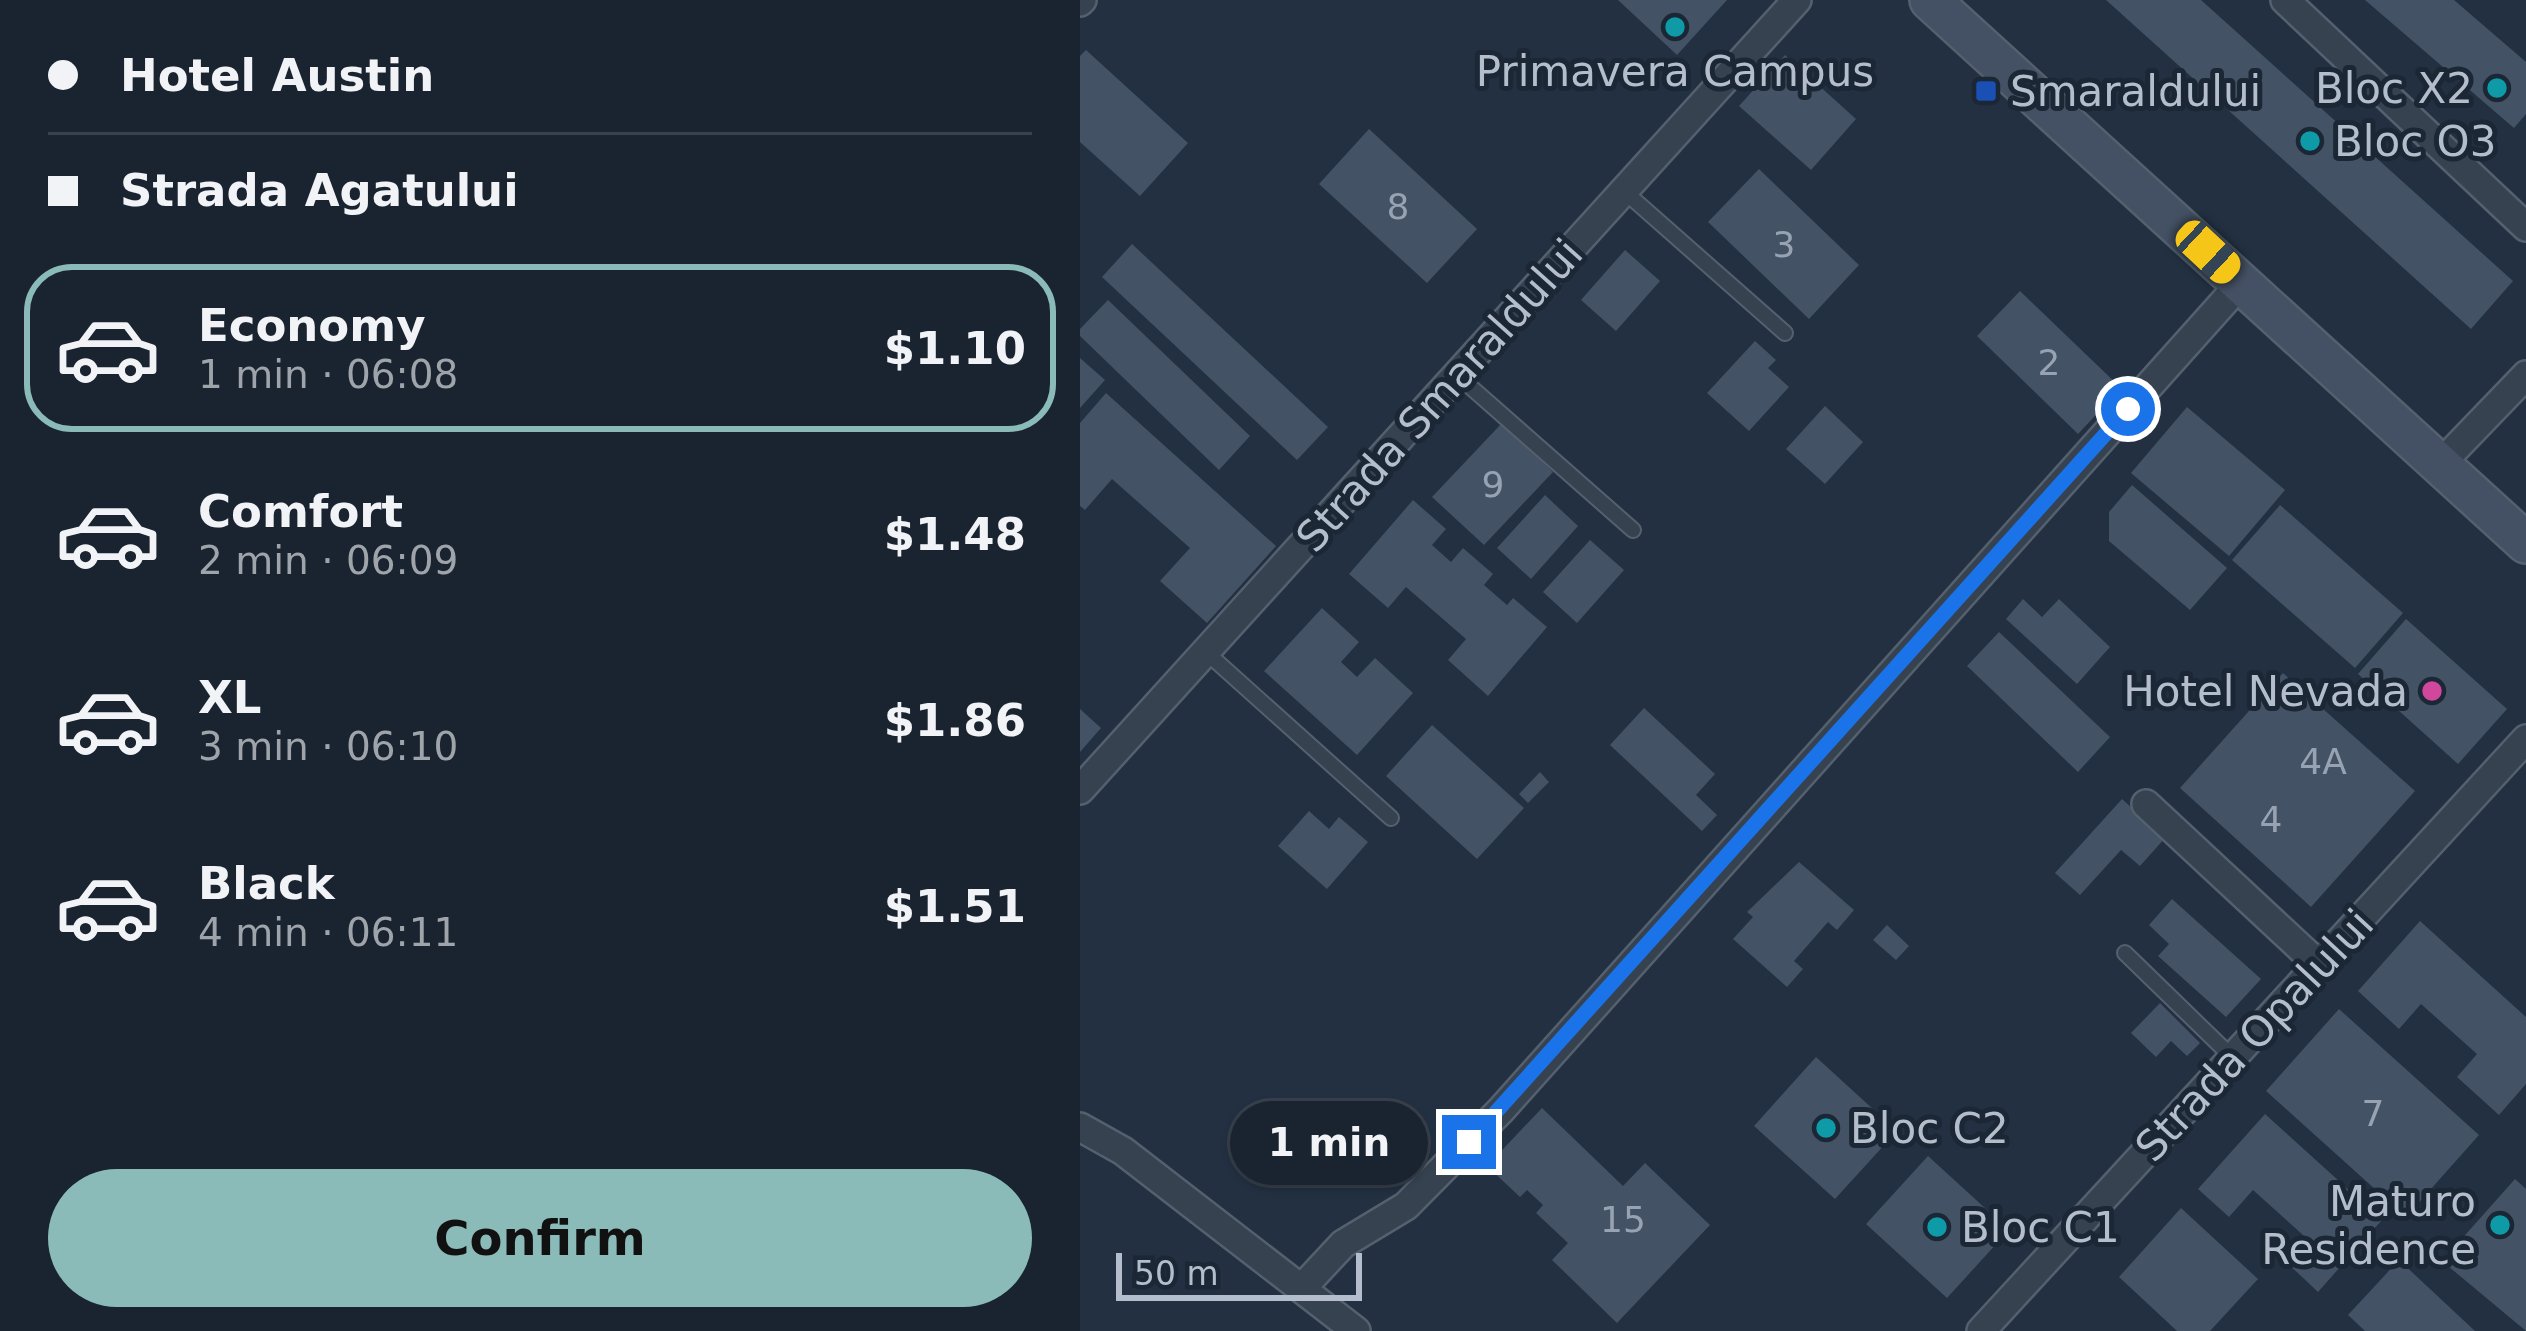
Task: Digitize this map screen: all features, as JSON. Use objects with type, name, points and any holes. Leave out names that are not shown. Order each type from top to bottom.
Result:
[{"type":"main road","points":[[1930,0],[2526,542]]},
{"type":"main road","points":[[1952,0],[2526,519]]},
{"type":"street","name":"Strada Smaraldului","points":[[1080,790],[1797,0]]},
{"type":"street","points":[[2285,0],[2526,227]]},
{"type":"street","points":[[1303,1288],[1343,1244],[1406,1206],[1501,1110],[2241,283]]},
{"type":"street","points":[[2451,453],[2526,375]]},
{"type":"street","name":"Strada Opalului","points":[[1981,1331],[2526,739]]},
{"type":"street","points":[[2146,804],[2319,965]]},
{"type":"street","points":[[1080,1127],[1123,1151],[1356,1331]]},
{"type":"lane","points":[[1624,191],[1785,333]]},
{"type":"lane","points":[[1457,375],[1633,530]]},
{"type":"lane","points":[[1206,652],[1391,818]]},
{"type":"lane","points":[[2125,952],[2234,1058]]},
{"type":"building","name":"Primavera Campus","points":[[1618,0],[1727,0],[1677,55]]},
{"type":"building","name":"Bloc O3","points":[[2106,0],[2201,0],[2513,281],[2471,329]]},
{"type":"building","name":"Bloc X2","points":[[2365,0],[2454,0],[2526,62],[2526,114],[2514,128]]},
{"type":"building","points":[[1086,50],[1188,143],[1140,196],[1080,142],[1080,56]]},
{"type":"building","points":[[1785,55],[1856,119],[1811,170],[1739,106]]},
{"type":"building","points":[[1369,129],[1477,229],[1427,283],[1319,184]]},
{"type":"building","points":[[1759,169],[1859,265],[1809,319],[1708,222]]},
{"type":"building","points":[[1132,244],[1328,427],[1297,460],[1102,277]]},
{"type":"building","points":[[1625,250],[1660,281],[1616,331],[1581,300]]},
{"type":"building","points":[[2020,291],[2121,388],[2078,434],[1977,336]]},
{"type":"building","points":[[1108,300],[1250,436],[1219,470],[1080,336],[1080,329]]},
{"type":"building","points":[[1755,341],[1776,360],[1768,368],[1789,387],[1749,431],[1707,393]]},
{"type":"building","points":[[1080,358],[1105,380],[1080,408]]},
{"type":"building","points":[[1106,393],[1276,546],[1207,623],[1160,581],[1190,548],[1112,479],[1085,510],[1080,506],[1080,423]]},
{"type":"building","points":[[1825,406],[1863,442],[1825,484],[1786,449]]},
{"type":"building","points":[[2187,407],[2285,490],[2229,556],[2131,473]]},
{"type":"building","points":[[1502,423],[1553,472],[1484,545],[1432,497]]},
{"type":"building","points":[[2132,485],[2227,568],[2190,610],[2109,541],[2109,512]]},
{"type":"building","points":[[1545,495],[1578,526],[1531,579],[1497,548]]},
{"type":"building","points":[[1413,500],[1446,529],[1432,545],[1451,562],[1463,548],[1493,574],[1484,585],[1507,605],[1513,598],[1547,627],[1488,696],[1448,660],[1466,639],[1406,587],[1388,608],[1349,574]]},
{"type":"building","points":[[2280,505],[2403,613],[2355,668],[2232,560]]},
{"type":"building","points":[[1590,540],[1624,570],[1577,623],[1543,592]]},
{"type":"building","points":[[2023,599],[2042,617],[2059,599],[2110,647],[2077,684],[2006,619]]},
{"type":"building","points":[[1322,608],[1359,642],[1341,662],[1357,677],[1375,658],[1413,693],[1357,755],[1264,671]]},
{"type":"building","name":"Hotel Nevada","points":[[2406,619],[2507,709],[2458,764],[2358,674]]},
{"type":"building","points":[[1999,632],[2110,737],[2078,772],[1967,666]]},
{"type":"building","points":[[2283,673],[2415,791],[2311,907],[2180,788]]},
{"type":"building","points":[[1644,708],[1715,774],[1696,795],[1717,815],[1702,831],[1610,745]]},
{"type":"building","points":[[1080,709],[1101,728],[1080,752]]},
{"type":"building","points":[[1432,725],[1524,808],[1477,859],[1386,776]]},
{"type":"building","points":[[1540,772],[1549,782],[1528,803],[1519,794]]},
{"type":"building","points":[[2122,799],[2165,838],[2140,866],[2121,850],[2080,895],[2055,873]]},
{"type":"building","points":[[1309,811],[1329,829],[1339,817],[1368,842],[1327,889],[1278,846]]},
{"type":"building","points":[[1799,862],[1854,910],[1837,930],[1828,922],[1794,961],[1803,969],[1787,987],[1733,939],[1753,917],[1747,912]]},
{"type":"building","points":[[2172,899],[2261,979],[2226,1017],[2158,956],[2169,944],[2149,925]]},
{"type":"building","points":[[2420,921],[2526,1017],[2526,1084],[2499,1115],[2457,1077],[2477,1054],[2421,1004],[2399,1029],[2358,991]]},
{"type":"building","points":[[1887,925],[1909,946],[1896,960],[1873,940]]},
{"type":"building","points":[[2160,1003],[2200,1043],[2187,1056],[2171,1041],[2156,1057],[2131,1033]]},
{"type":"building","points":[[2339,1009],[2479,1135],[2406,1217],[2266,1091]]},
{"type":"building","name":"Bloc C2","points":[[1816,1057],[1897,1131],[1835,1199],[1754,1126]]},
{"type":"building","points":[[1542,1108],[1623,1186],[1645,1163],[1710,1225],[1617,1323],[1552,1260],[1568,1243],[1536,1213],[1543,1205],[1527,1190],[1520,1197],[1487,1166]]},
{"type":"building","points":[[2265,1114],[2382,1220],[2318,1292],[2283,1259],[2304,1236],[2253,1190],[2229,1217],[2198,1189]]},
{"type":"building","name":"Bloc C1","points":[[1928,1156],[2009,1230],[1947,1298],[1866,1224]]},
{"type":"building","name":"Maturo Residence","points":[[2515,1179],[2526,1189],[2526,1331],[2442,1261]]},
{"type":"building","points":[[2181,1208],[2258,1279],[2210,1331],[2177,1331],[2119,1277]]},
{"type":"building","points":[[2399,1260],[2475,1331],[2365,1331],[2348,1315]]},
{"type":"place","name":"Primavera Campus","points":[[1675,27]]},
{"type":"place","name":"Bloc X2","points":[[2497,88]]},
{"type":"place","name":"Smaraldului","points":[[1986,91]]},
{"type":"place","name":"Bloc O3","points":[[2310,141]]},
{"type":"place","name":"Hotel Nevada","points":[[2432,691]]},
{"type":"place","name":"Bloc C2","points":[[1826,1128]]},
{"type":"place","name":"Maturo Residence","points":[[2500,1225]]},
{"type":"place","name":"Bloc C1","points":[[1937,1227]]},
{"type":"route","points":[[1469,1142],[1695,897],[2128,409]]}]
